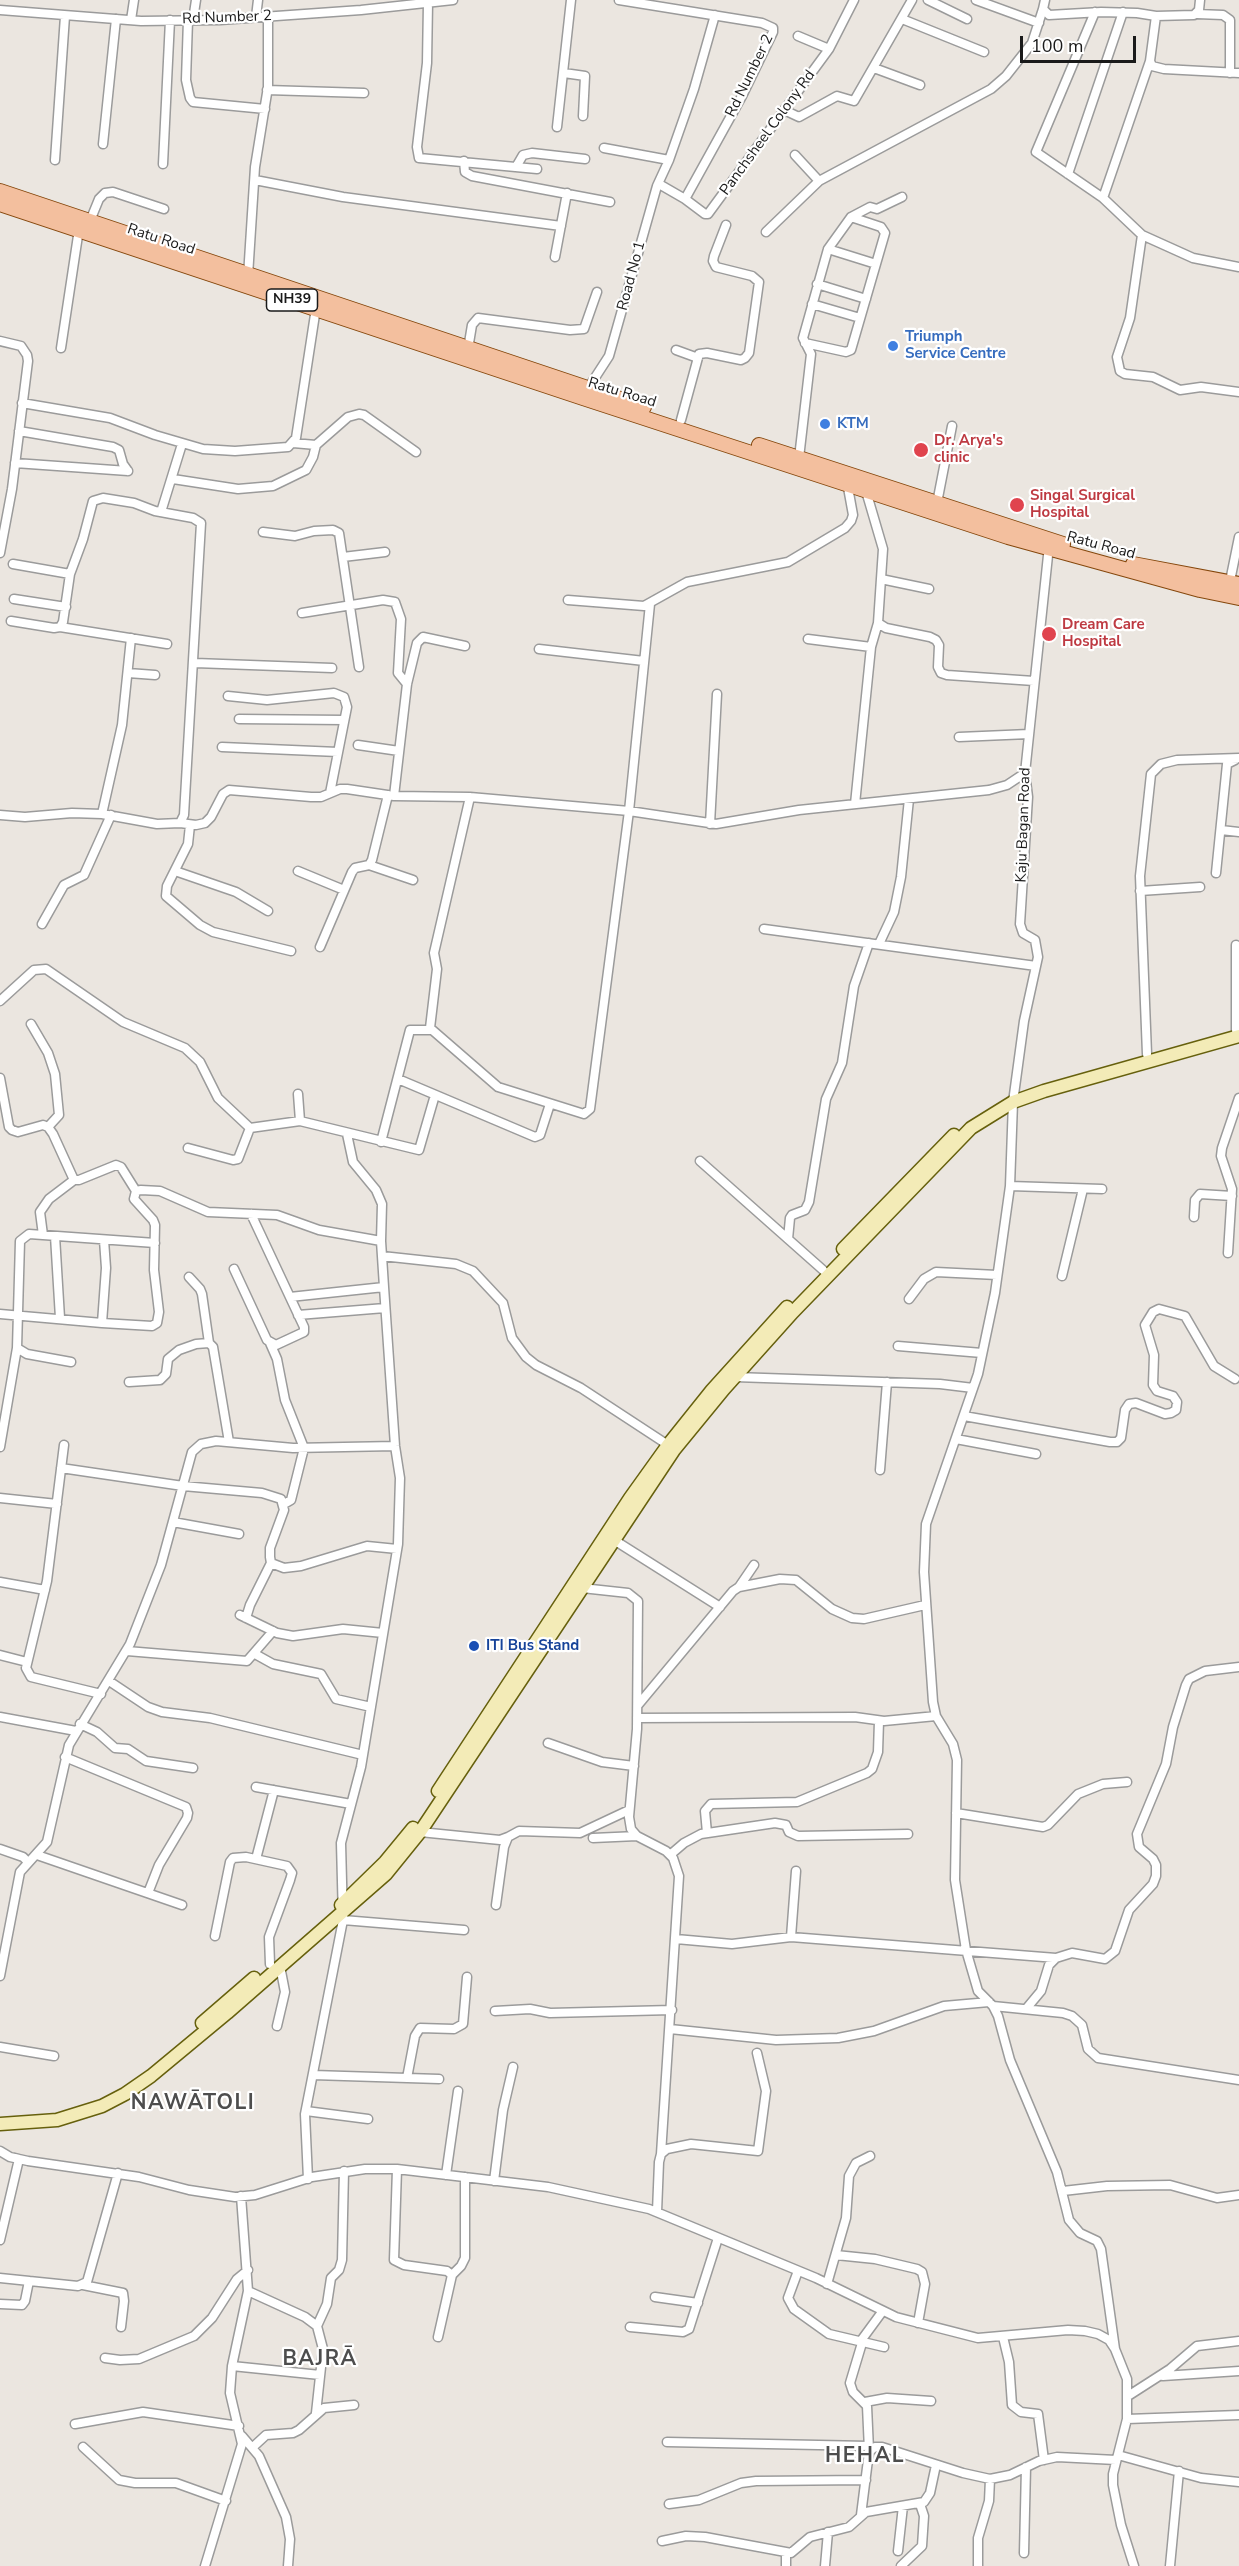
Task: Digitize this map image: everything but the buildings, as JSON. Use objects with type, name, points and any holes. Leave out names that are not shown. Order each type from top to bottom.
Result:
[{"type":"main road","name":"Ratu Road","points":[[0,191],[85,225],[316,308],[586,393],[846,479],[937,503],[1049,544]]},
{"type":"main road","name":"Ratu Road","points":[[0,204],[85,225],[316,296],[586,393],[681,420],[799,458],[846,479],[866,491],[1049,544],[1234,590]]},
{"type":"street","points":[[131,20],[134,0]]},
{"type":"street","points":[[196,0],[191,20],[186,80],[189,98],[194,102],[266,109]]},
{"type":"street","points":[[256,17],[258,0]]},
{"type":"street","points":[[355,11],[356,0]]},
{"type":"street","name":"Rd Number 2","points":[[0,10],[131,20],[191,20],[355,11],[453,0]]},
{"type":"street","points":[[557,127],[571,0]]},
{"type":"street","name":"Rd Number 2","points":[[619,0],[762,23],[772,28],[773,32],[742,96],[685,199]]},
{"type":"street","name":"Panchsheel Colony Rd","points":[[659,184],[708,214],[829,49],[854,0]]},
{"type":"street","points":[[784,110],[799,117],[837,96],[854,101],[912,0]]},
{"type":"street","points":[[928,0],[967,19]]},
{"type":"street","points":[[977,0],[1039,23]]},
{"type":"street","points":[[1197,14],[1200,0]]},
{"type":"street","points":[[431,2],[417,154],[423,160],[464,161],[537,169]]},
{"type":"street","points":[[766,232],[819,181],[991,89],[1006,76],[1032,43],[1044,4]]},
{"type":"street","points":[[1044,4],[1049,15],[1095,12],[1123,12],[1156,16],[1197,14],[1223,15],[1230,20],[1234,73],[1164,69],[1152,66],[1150,61]]},
{"type":"street","points":[[1095,12],[1036,152],[1104,198],[1142,235],[1193,258],[1239,267]]},
{"type":"street","points":[[1068,174],[1123,12]]},
{"type":"street","name":"Road No 1","points":[[586,393],[609,356],[659,184],[694,89],[715,15]]},
{"type":"street","points":[[56,160],[65,16]]},
{"type":"street","points":[[248,276],[257,153],[266,109],[268,16]]},
{"type":"street","points":[[1104,198],[1150,61],[1156,16]]},
{"type":"street","points":[[103,144],[116,19]]},
{"type":"street","points":[[902,19],[984,52]]},
{"type":"street","points":[[163,164],[170,20]]},
{"type":"street","points":[[798,36],[829,49]]},
{"type":"street","points":[[874,68],[920,85]]},
{"type":"street","points":[[564,73],[585,76],[583,116]]},
{"type":"street","points":[[267,90],[364,93]]},
{"type":"street","points":[[604,148],[669,160]]},
{"type":"street","points":[[516,167],[523,155],[532,153],[585,159]]},
{"type":"street","points":[[795,155],[819,181]]},
{"type":"street","points":[[464,161],[465,172],[472,176],[610,202]]},
{"type":"street","points":[[255,180],[343,197],[561,226]]},
{"type":"street","points":[[61,348],[85,225],[99,199],[105,193],[113,192],[164,209]]},
{"type":"street","points":[[555,256],[567,194]]},
{"type":"street","points":[[799,458],[811,357],[803,338],[828,249],[852,217],[870,207],[877,209],[902,197]]},
{"type":"street","points":[[805,343],[848,352],[852,347],[884,229],[852,217]]},
{"type":"street","points":[[681,420],[699,354],[707,353],[741,360],[746,358],[749,352],[759,282],[752,276],[716,267],[713,261],[714,256],[726,225]]},
{"type":"street","points":[[1142,235],[1130,318],[1118,357],[1120,371],[1153,377],[1180,390],[1211,387],[1239,392]]},
{"type":"street","points":[[828,249],[876,264]]},
{"type":"street","points":[[817,284],[866,299]]},
{"type":"street","points":[[468,349],[472,325],[478,318],[580,331],[588,324],[597,292]]},
{"type":"street","points":[[812,304],[861,318]]},
{"type":"street","points":[[293,443],[301,412],[316,308]]},
{"type":"street","points":[[0,341],[21,346],[27,355],[15,463],[0,553]]},
{"type":"street","points":[[676,350],[698,358]]},
{"type":"street","points":[[22,404],[110,418],[182,444],[203,449],[235,451],[280,449],[293,443],[316,445]]},
{"type":"street","points":[[173,479],[238,489],[273,486],[306,470],[316,445],[348,417],[359,414],[364,415],[416,452]]},
{"type":"street","points":[[937,503],[952,426]]},
{"type":"street","points":[[15,463],[129,471],[123,464],[119,450],[113,447],[19,431]]},
{"type":"street","points":[[161,512],[182,444]]},
{"type":"street","points":[[568,600],[638,606],[650,604],[674,587],[687,582],[778,565],[795,558],[845,528],[851,521],[853,515],[846,479]]},
{"type":"street","points":[[855,804],[871,647],[878,623],[881,579],[882,542],[866,491]]},
{"type":"street","points":[[60,627],[66,607],[70,574],[83,539],[90,505],[93,501],[103,498],[126,502],[200,520],[195,663],[184,815],[180,823]]},
{"type":"street","points":[[262,532],[295,536],[314,531],[333,530],[339,534],[359,667]]},
{"type":"street","points":[[1234,590],[1239,537]]},
{"type":"street","name":"Kaju Bagan Road","points":[[936,1716],[933,1702],[924,1572],[926,1524],[964,1416],[982,1353],[997,1275],[1010,1186],[1013,1097],[1038,946],[1035,940],[1020,929],[1028,797],[1025,773],[1049,544]]},
{"type":"street","points":[[343,556],[385,552]]},
{"type":"street","points":[[13,564],[70,574]]},
{"type":"street","points":[[881,579],[929,589]]},
{"type":"street","points":[[14,599],[66,607]]},
{"type":"street","points":[[302,614],[390,600],[398,605],[401,627],[398,673],[407,684]]},
{"type":"street","points":[[381,1142],[410,1030],[431,1030],[498,1087],[585,1114],[590,1108],[629,811],[650,604]]},
{"type":"street","points":[[11,621],[167,644]]},
{"type":"street","points":[[878,623],[886,628],[936,640],[939,645],[938,668],[940,673],[1034,681]]},
{"type":"street","points":[[42,924],[64,885],[84,875],[107,815],[122,725],[132,638]]},
{"type":"street","points":[[369,865],[391,795],[407,684],[419,639],[428,638],[465,646]]},
{"type":"street","points":[[808,639],[871,647]]},
{"type":"street","points":[[539,649],[645,661]]},
{"type":"street","points":[[195,663],[332,668]]},
{"type":"street","points":[[128,674],[155,675]]},
{"type":"street","points":[[710,824],[717,693]]},
{"type":"street","points":[[228,696],[267,700],[313,694],[339,694],[346,702],[330,793]]},
{"type":"street","points":[[239,719],[344,720]]},
{"type":"street","points":[[959,737],[1029,734]]},
{"type":"street","points":[[358,745],[399,751]]},
{"type":"street","points":[[222,747],[339,752]]},
{"type":"street","points":[[1216,873],[1227,764],[1237,759]]},
{"type":"street","points":[[1147,1054],[1140,891],[1149,784],[1154,769],[1161,764],[1177,760],[1237,759]]},
{"type":"street","points":[[0,815],[25,817],[72,813],[107,815],[158,824],[190,825],[205,823],[211,817],[223,794],[229,790],[311,797],[347,789],[391,795],[470,797],[629,811],[710,824],[735,823],[799,810],[989,790],[1007,785],[1025,773]]},
{"type":"street","points":[[431,1030],[437,969],[435,953],[470,797]]},
{"type":"street","points":[[788,1239],[790,1218],[805,1210],[808,1202],[826,1099],[842,1063],[854,986],[874,944],[894,912],[901,877],[909,799]]},
{"type":"street","points":[[190,825],[188,844],[167,886],[166,896],[200,925],[222,934],[291,951]]},
{"type":"street","points":[[1221,830],[1239,832]]},
{"type":"street","points":[[320,947],[356,868],[369,865],[413,880]]},
{"type":"street","points":[[175,871],[236,892],[268,911]]},
{"type":"street","points":[[298,871],[344,891]]},
{"type":"street","points":[[1140,891],[1200,887]]},
{"type":"street","points":[[764,929],[1036,966]]},
{"type":"street","points":[[1236,945],[1238,1032]]},
{"type":"street","points":[[0,1001],[34,970],[46,969],[123,1022],[185,1048],[200,1062],[222,1103],[239,1115],[244,1125],[250,1128],[300,1121],[419,1150],[435,1095]]},
{"type":"street","points":[[31,1024],[48,1053],[55,1074],[59,1115],[48,1127]]},
{"type":"street","points":[[494,1713],[630,1498],[668,1445],[712,1390],[823,1270],[958,1131],[976,1116],[1013,1097],[1147,1054],[1238,1032]]},
{"type":"street","points":[[343,1912],[402,1841],[480,1733],[675,1450],[735,1377],[793,1312],[971,1128],[1013,1097],[1084,1079],[1238,1032]]},
{"type":"street","points":[[0,1078],[9,1127],[12,1130],[18,1132],[43,1125],[48,1127],[70,1177],[79,1180],[116,1166],[121,1167],[136,1191]]},
{"type":"street","points":[[398,1079],[535,1137],[540,1135],[550,1104]]},
{"type":"street","points":[[298,1094],[300,1121]]},
{"type":"street","points":[[1228,1253],[1232,1196],[1221,1156],[1239,1098]]},
{"type":"street","points":[[188,1148],[233,1160],[238,1159],[250,1128]]},
{"type":"street","points":[[308,2179],[306,2111],[343,1912],[341,1843],[363,1755],[397,1549],[400,1478],[395,1446],[380,1198],[353,1161],[348,1134]]},
{"type":"street","points":[[700,1161],[823,1270]]},
{"type":"street","points":[[43,1235],[40,1217],[43,1207],[74,1179]]},
{"type":"street","points":[[1010,1186],[1102,1190]]},
{"type":"street","points":[[1062,1276],[1083,1189]]},
{"type":"street","points":[[136,1191],[160,1191],[208,1212],[287,1217],[319,1230],[381,1241]]},
{"type":"street","points":[[0,1314],[152,1326],[157,1323],[159,1311],[154,1270],[155,1225],[153,1220],[136,1204],[133,1194],[136,1191]]},
{"type":"street","points":[[1194,1217],[1195,1200],[1200,1194],[1232,1196]]},
{"type":"street","points":[[251,1214],[304,1332],[276,1345],[270,1343]]},
{"type":"street","points":[[0,1447],[17,1348],[18,1247],[20,1241],[29,1234],[154,1243]]},
{"type":"street","points":[[55,1236],[60,1318]]},
{"type":"street","points":[[102,1323],[106,1268],[104,1240]]},
{"type":"street","points":[[382,1256],[456,1264],[472,1271],[503,1303],[512,1338],[526,1357],[536,1365],[581,1388],[668,1445]]},
{"type":"street","points":[[234,1269],[277,1359],[285,1401],[304,1448],[291,1500],[284,1504]]},
{"type":"street","points":[[909,1299],[924,1279],[936,1272],[997,1275]]},
{"type":"street","points":[[189,1277],[201,1288],[209,1343],[213,1347],[229,1442]]},
{"type":"street","points":[[290,1297],[384,1287]]},
{"type":"street","points":[[298,1315],[386,1308]]},
{"type":"street","points":[[964,1416],[1117,1442],[1121,1438],[1125,1410],[1129,1404],[1136,1403],[1165,1414],[1171,1413],[1176,1410],[1177,1402],[1173,1396],[1157,1391],[1153,1385],[1154,1355],[1145,1325],[1153,1312],[1159,1309],[1185,1316],[1214,1366],[1235,1379]]},
{"type":"street","points":[[129,1382],[160,1380],[166,1374],[168,1359],[180,1350],[196,1344],[209,1343]]},
{"type":"street","points":[[898,1346],[982,1353]]},
{"type":"street","points":[[17,1348],[27,1354],[71,1362]]},
{"type":"street","points":[[735,1377],[940,1384],[973,1388]]},
{"type":"street","points":[[880,1470],[887,1382]]},
{"type":"street","points":[[956,1438],[1036,1455]]},
{"type":"street","points":[[0,1976],[16,1883],[20,1872],[47,1842],[65,1757],[78,1727],[127,1651],[161,1565],[188,1462],[196,1447],[208,1441],[304,1448],[395,1446]]},
{"type":"street","points":[[64,1444],[45,1590],[27,1662],[27,1674],[31,1677],[101,1694]]},
{"type":"street","points":[[61,1468],[183,1486],[262,1493],[280,1499],[284,1504],[284,1509],[270,1548],[272,1563],[243,1616],[273,1631],[293,1636],[343,1629],[383,1633]]},
{"type":"street","points":[[0,1498],[57,1504]]},
{"type":"street","points":[[173,1522],[239,1534]]},
{"type":"street","points":[[614,1540],[720,1606]]},
{"type":"street","points":[[272,1563],[291,1568],[367,1546],[397,1549]]},
{"type":"street","points":[[638,1705],[720,1606],[739,1587],[754,1565]]},
{"type":"street","points":[[739,1587],[780,1579],[796,1580],[832,1609],[843,1615],[858,1618],[926,1605]]},
{"type":"street","points":[[0,1582],[45,1590]]},
{"type":"street","points":[[582,1588],[628,1593],[638,1601],[638,1718],[628,1810],[631,1829],[637,1836],[670,1855],[678,1866],[672,2010],[661,2154],[658,2162],[657,2212]]},
{"type":"street","points":[[127,1651],[247,1661],[273,1631]]},
{"type":"street","points":[[255,1654],[273,1664],[321,1674],[336,1699],[371,1707]]},
{"type":"street","points":[[0,1655],[27,1662]]},
{"type":"street","points":[[676,1940],[732,1944],[791,1937],[1056,1958],[1072,1953],[1105,1959],[1115,1951],[1129,1910],[1153,1884],[1156,1876],[1156,1865],[1153,1859],[1139,1847],[1137,1834],[1166,1764],[1173,1727],[1186,1685],[1189,1679],[1205,1671],[1239,1667]]},
{"type":"street","points":[[109,1681],[148,1707],[162,1712],[210,1718],[363,1755]]},
{"type":"street","points":[[638,1718],[855,1717],[879,1721],[936,1716],[956,1750],[955,1880],[966,1950],[978,1991],[991,2004],[1010,2060],[1057,2172],[1069,2220],[1073,2228],[1097,2241],[1101,2249],[1114,2349]]},
{"type":"street","points":[[0,1717],[78,1727],[97,1732],[115,1748],[128,1749],[146,1761],[193,1768]]},
{"type":"street","points":[[707,1833],[705,1811],[711,1804],[797,1802],[867,1773],[876,1763],[879,1721]]},
{"type":"street","points":[[0,2116],[58,2112],[75,2108],[121,2087],[160,2059],[343,1912],[386,1874],[420,1832],[480,1733]]},
{"type":"street","points":[[548,1743],[602,1762],[634,1766]]},
{"type":"street","points":[[65,1757],[186,1807],[187,1818],[159,1865],[148,1893]]},
{"type":"street","points":[[956,1813],[1043,1827],[1048,1825],[1078,1794],[1103,1784],[1127,1782]]},
{"type":"street","points":[[256,1787],[351,1804]]},
{"type":"street","points":[[256,1859],[274,1790]]},
{"type":"street","points":[[420,1832],[500,1840],[519,1831],[580,1833],[628,1810]]},
{"type":"street","points":[[670,1855],[692,1838],[707,1833],[775,1823],[786,1825],[789,1832],[798,1836],[908,1833]]},
{"type":"street","points":[[593,1839],[637,1836]]},
{"type":"street","points":[[496,1905],[504,1847],[508,1837]]},
{"type":"street","points":[[0,1849],[23,1857],[28,1862]]},
{"type":"street","points":[[37,1855],[182,1905]]},
{"type":"street","points":[[215,1936],[230,1862],[239,1856],[287,1866],[292,1873],[269,1937],[275,1965],[285,1992],[277,2025]]},
{"type":"street","points":[[791,1937],[796,1871]]},
{"type":"street","points":[[343,1912],[464,1930]]},
{"type":"street","points":[[1026,2010],[1041,1991],[1049,1965],[1056,1958]]},
{"type":"street","points":[[0,2124],[57,2120],[102,2106],[125,2094],[151,2076],[275,1965]]},
{"type":"street","points":[[407,2078],[415,2036],[420,2028],[425,2026],[454,2029],[463,2024],[467,1977]]},
{"type":"street","points":[[670,2029],[776,2040],[838,2038],[874,2031],[944,2006],[991,2004],[1072,2016],[1083,2025],[1088,2049],[1098,2058],[1239,2080]]},
{"type":"street","points":[[495,2011],[530,2009],[550,2013],[672,2010]]},
{"type":"street","points":[[0,2047],[54,2056]]},
{"type":"street","points":[[661,2154],[678,2145],[691,2144],[758,2151],[766,2091],[757,2053]]},
{"type":"street","points":[[494,2181],[503,2110],[513,2067]]},
{"type":"street","points":[[313,2075],[439,2079]]},
{"type":"street","points":[[446,2175],[458,2091]]},
{"type":"street","points":[[306,2111],[368,2119]]},
{"type":"street","points":[[0,2151],[19,2159]]},
{"type":"street","points":[[0,2156],[118,2173],[189,2190],[242,2196],[255,2195],[344,2171],[397,2169],[548,2187],[618,2201],[657,2212],[798,2271],[882,2312],[918,2323],[967,2336],[1003,2337],[1085,2331],[1109,2340],[1127,2379],[1127,2419],[1113,2485],[1120,2525],[1134,2566]]},
{"type":"street","points":[[827,2284],[846,2218],[849,2176],[856,2163],[870,2156]]},
{"type":"street","points":[[0,2240],[19,2159]]},
{"type":"street","points":[[397,2169],[393,2260],[404,2265],[447,2271],[452,2275]]},
{"type":"street","points":[[317,2326],[327,2304],[331,2278],[341,2267],[344,2171]]},
{"type":"street","points":[[83,2285],[89,2277],[118,2173]]},
{"type":"street","points":[[438,2337],[452,2275],[465,2258],[465,2177]]},
{"type":"street","points":[[1063,2192],[1107,2186],[1163,2185],[1181,2187],[1217,2198],[1239,2195]]},
{"type":"street","points":[[205,2566],[241,2454],[242,2436],[230,2401],[232,2366],[248,2290],[242,2196]]},
{"type":"street","points":[[630,2327],[687,2331],[718,2238]]},
{"type":"street","points":[[836,2255],[875,2259],[922,2272],[925,2284],[918,2323]]},
{"type":"street","points":[[105,2358],[140,2359],[194,2336],[212,2318],[232,2285],[248,2270]]},
{"type":"street","points":[[798,2271],[788,2298],[794,2309],[829,2334],[884,2347]]},
{"type":"street","points":[[0,2278],[83,2285],[123,2293],[121,2327]]},
{"type":"street","points":[[0,2304],[22,2305],[29,2281]]},
{"type":"street","points":[[248,2290],[305,2317],[317,2326],[323,2349],[316,2413]]},
{"type":"street","points":[[655,2297],[698,2303]]},
{"type":"street","points":[[861,2515],[869,2449],[869,2412],[865,2402],[853,2392],[850,2383],[861,2342],[882,2312]]},
{"type":"street","points":[[1003,2337],[1009,2362],[1012,2405],[1021,2412],[1038,2414],[1044,2460]]},
{"type":"street","points":[[1128,2396],[1160,2376],[1197,2346],[1239,2341]]},
{"type":"street","points":[[232,2366],[320,2375]]},
{"type":"street","points":[[1160,2376],[1239,2371]]},
{"type":"street","points":[[865,2402],[887,2398],[931,2401]]},
{"type":"street","points":[[253,2447],[266,2435],[293,2433],[316,2413],[330,2406],[354,2405]]},
{"type":"street","points":[[75,2424],[142,2412],[239,2427]]},
{"type":"street","points":[[1127,2419],[1239,2415]]},
{"type":"street","points":[[242,2436],[259,2456],[286,2517],[290,2539],[288,2566]]},
{"type":"street","points":[[667,2442],[869,2449],[882,2447],[936,2465],[990,2479],[1010,2475],[1044,2460],[1066,2456],[1117,2458],[1211,2480],[1239,2482]]},
{"type":"street","points":[[83,2446],[119,2480],[135,2483],[176,2483],[226,2501]]},
{"type":"street","points":[[662,2541],[686,2536],[705,2537],[786,2553],[794,2551],[810,2537],[849,2527],[861,2515],[872,2510],[920,2504],[928,2498],[936,2465]]},
{"type":"street","points":[[1024,2553],[1026,2468]]},
{"type":"street","points":[[1170,2566],[1179,2471]]},
{"type":"street","points":[[978,2566],[978,2538],[990,2501],[990,2479]]},
{"type":"street","points":[[669,2504],[699,2500],[747,2482],[866,2480]]},
{"type":"street","points":[[901,2566],[922,2546],[924,2516],[920,2504]]},
{"type":"street","points":[[898,2551],[903,2506]]},
{"type":"street","points":[[825,2566],[828,2532]]},
{"type":"street","points":[[786,2553],[786,2566]]},
{"type":"place","name":"Triumph Service Centre","points":[[893,346]]},
{"type":"place","name":"KTM","points":[[825,424]]},
{"type":"place","name":"Dr. Arya's clinic","points":[[921,450]]},
{"type":"place","name":"Singal Surgical Hospital","points":[[1017,505]]},
{"type":"place","name":"Dream Care Hospital","points":[[1049,634]]},
{"type":"place","name":"ITI Bus Stand","points":[[474,1646]]},
{"type":"district","name":"NAWĀTOLI","points":[[193,2104]]},
{"type":"district","name":"BAJRĀ","points":[[320,2360]]},
{"type":"district","name":"HEHAL","points":[[865,2457]]}]
